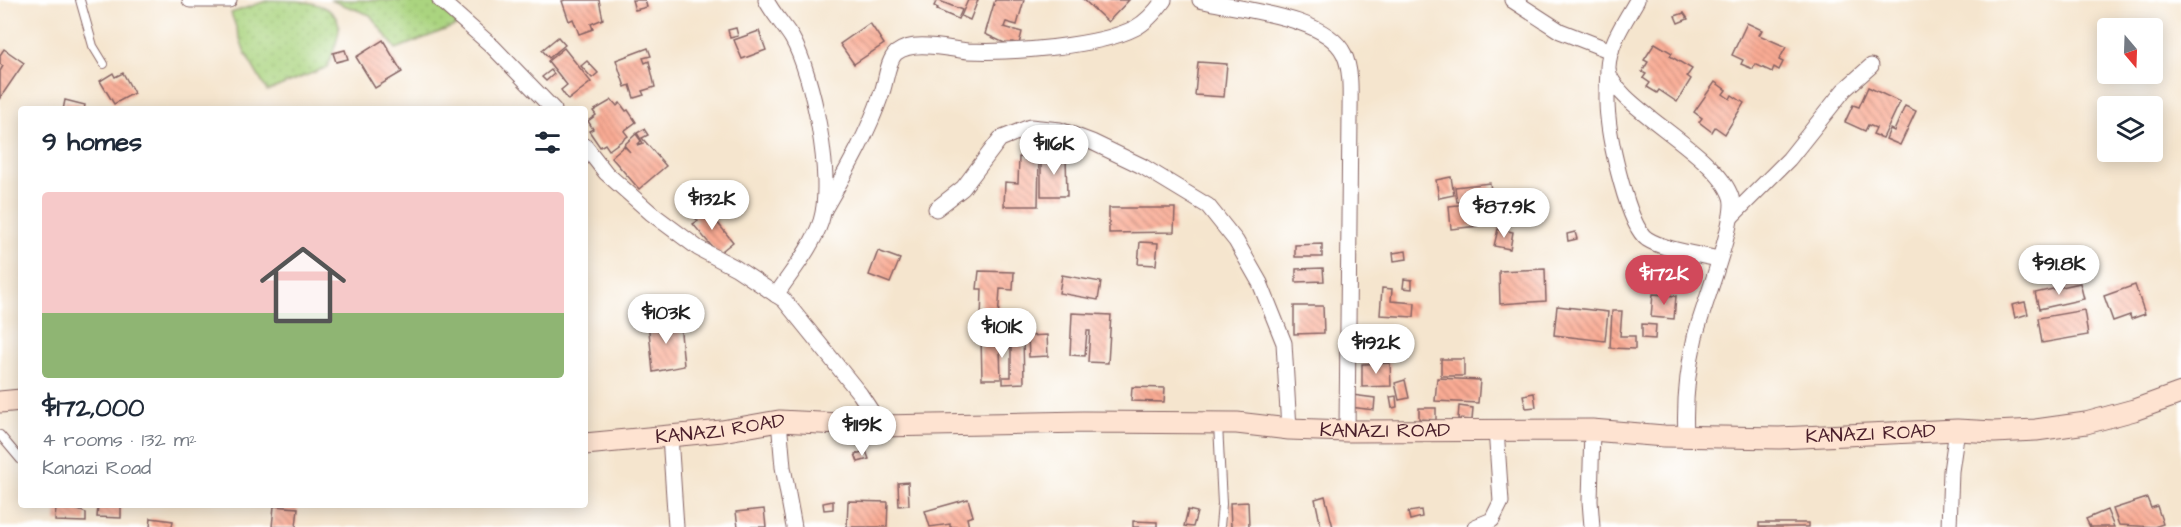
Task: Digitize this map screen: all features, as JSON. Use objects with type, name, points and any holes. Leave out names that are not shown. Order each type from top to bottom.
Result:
[{"type":"main road","name":"KANAZI ROAD","points":[[588,444],[722,431],[779,421],[881,426],[1083,422],[1218,423],[1347,431],[1592,429],[1686,436],[1779,438],[1957,430],[2036,430],[2086,423],[2134,410],[2181,393]]},
{"type":"main road","points":[[0,402],[18,400]]},
{"type":"street","points":[[190,0],[229,0]]},
{"type":"street","points":[[440,0],[492,46],[550,106]]},
{"type":"street","points":[[766,0],[792,38],[809,82],[823,151],[824,210]]},
{"type":"street","points":[[776,295],[809,248],[824,210],[868,127],[882,95],[893,55],[901,49],[916,47],[970,51],[1040,47],[1112,36],[1134,28],[1149,19],[1164,0]]},
{"type":"street","points":[[1200,0],[1298,22],[1333,40],[1344,54],[1349,71],[1350,114],[1347,431]]},
{"type":"street","points":[[1512,0],[1560,31],[1611,51]]},
{"type":"street","points":[[1637,0],[1611,51],[1608,69],[1610,129],[1629,207],[1637,225],[1647,238],[1679,250],[1718,259]]},
{"type":"street","points":[[1731,217],[1789,159],[1844,90],[1871,66]]},
{"type":"street","points":[[1608,69],[1612,81],[1628,98],[1704,160],[1721,177],[1731,198],[1731,217],[1695,336],[1684,397],[1686,436]]},
{"type":"street","points":[[936,208],[963,188],[1000,139],[1030,127],[1060,130],[1092,142],[1142,166],[1208,206],[1236,242],[1260,283],[1284,344],[1289,429]]},
{"type":"street","points":[[591,163],[651,213],[698,248],[736,268],[784,300],[848,380],[881,426]]},
{"type":"street","points":[[779,421],[783,467],[794,527]]},
{"type":"street","points":[[1475,527],[1492,520],[1501,502],[1496,429]]},
{"type":"street","points":[[1592,429],[1590,501],[1592,527]]},
{"type":"street","points":[[1949,527],[1951,471],[1957,430]]},
{"type":"street","points":[[670,436],[676,527]]},
{"type":"lane","points":[[80,0],[93,46],[104,64]]},
{"type":"lane","points":[[1218,423],[1222,504],[1220,527]]},
{"type":"lane","points":[[0,435],[18,456]]},
{"type":"green space","points":[[269,0],[302,1],[322,6],[336,17],[339,31],[328,67],[267,91],[245,53],[231,13]]},
{"type":"green space","points":[[330,0],[434,0],[458,25],[396,49],[370,15]]},
{"type":"building","points":[[599,0],[603,19],[591,24],[593,29],[579,34],[573,19],[569,21],[562,1]]},
{"type":"building","points":[[632,0],[645,0],[647,7],[635,10]]},
{"type":"building","points":[[937,0],[962,10],[958,19],[937,10],[938,8],[934,6]]},
{"type":"building","points":[[968,0],[978,0],[970,20],[961,16]]},
{"type":"building","points":[[995,0],[1024,0],[1017,25],[1006,22],[1004,27],[1022,32],[1019,44],[1012,42],[1011,46],[985,34]]},
{"type":"building","points":[[1084,0],[1129,0],[1108,22]]},
{"type":"building","points":[[1684,13],[1688,19],[1678,23],[1675,16]]},
{"type":"building","points":[[870,23],[884,44],[854,64],[840,44]]},
{"type":"building","points":[[1747,23],[1762,30],[1759,35],[1786,47],[1779,60],[1783,62],[1779,70],[1774,67],[1772,72],[1755,64],[1753,69],[1741,64],[1743,60],[1732,55]]},
{"type":"building","points":[[736,28],[738,36],[730,38],[728,30]]},
{"type":"building","points":[[759,31],[766,50],[742,59],[734,40]]},
{"type":"building","points":[[558,37],[565,45],[549,58],[542,50]]},
{"type":"building","points":[[383,40],[402,72],[375,88],[356,57]]},
{"type":"building","points":[[1655,43],[1672,53],[1670,56],[1692,69],[1687,76],[1691,79],[1677,102],[1659,90],[1657,93],[1647,87],[1650,83],[1643,78],[1646,74],[1642,72],[1648,62],[1644,60]]},
{"type":"building","points":[[564,48],[591,82],[568,100],[561,90],[567,85],[548,61]]},
{"type":"building","points":[[648,48],[651,56],[643,58],[645,63],[649,61],[655,87],[642,91],[644,95],[634,98],[630,85],[625,87],[616,60]]},
{"type":"building","points":[[4,49],[24,63],[0,98],[0,71],[3,66],[0,64],[0,55]]},
{"type":"building","points":[[345,50],[348,59],[336,62],[333,53]]},
{"type":"building","points":[[587,61],[598,73],[592,78],[581,66]]},
{"type":"building","points":[[1198,62],[1227,64],[1224,97],[1195,95]]},
{"type":"building","points":[[551,70],[554,74],[546,81],[542,77]]},
{"type":"building","points":[[113,73],[115,77],[123,73],[134,93],[114,104],[100,81]]},
{"type":"building","points":[[1715,82],[1726,90],[1723,94],[1730,99],[1732,95],[1744,103],[1725,134],[1715,127],[1712,132],[1699,122],[1702,118],[1694,112]]},
{"type":"building","points":[[1868,87],[1900,102],[1883,138],[1873,134],[1876,128],[1868,125],[1865,131],[1845,122],[1853,105],[1859,107]]},
{"type":"building","points":[[65,100],[85,105],[85,106],[64,106]]},
{"type":"building","points":[[612,100],[617,106],[620,103],[626,111],[628,110],[636,122],[624,131],[628,136],[609,150],[605,144],[600,147],[589,131],[593,129],[588,121],[596,115],[593,111]]},
{"type":"building","points":[[1905,106],[1916,111],[1900,145],[1886,139],[1890,129],[1894,131]]},
{"type":"building","points":[[644,129],[648,135],[642,138],[666,166],[639,189],[611,157],[624,146],[630,152],[624,145],[636,134],[641,141],[637,145],[643,143],[637,133]]},
{"type":"building","points":[[1066,156],[1067,196],[1041,196],[1041,157]]},
{"type":"building","points":[[1019,157],[1039,158],[1038,206],[1004,206],[1005,182],[1018,183]]},
{"type":"building","points":[[1451,177],[1454,195],[1439,198],[1436,180]]},
{"type":"building","points":[[1490,183],[1492,199],[1457,202],[1455,187]]},
{"type":"building","points":[[1476,203],[1479,226],[1451,229],[1449,206]]},
{"type":"building","points":[[704,206],[733,242],[718,254],[693,224],[698,221],[693,215]]},
{"type":"building","points":[[1109,208],[1175,208],[1174,232],[1109,233]]},
{"type":"building","points":[[1498,229],[1513,232],[1510,249],[1494,246]]},
{"type":"building","points":[[1575,232],[1577,239],[1568,241],[1567,234]]},
{"type":"building","points":[[1140,242],[1158,243],[1156,265],[1138,264]]},
{"type":"building","points":[[1322,244],[1322,257],[1295,257],[1295,245]]},
{"type":"building","points":[[878,251],[900,259],[890,283],[869,275]]},
{"type":"building","points":[[1406,251],[1407,259],[1394,261],[1393,253]]},
{"type":"building","points":[[1323,268],[1324,281],[1296,282],[1296,269]]},
{"type":"building","points":[[1545,269],[1546,301],[1500,304],[1499,271]]},
{"type":"building","points":[[979,271],[1014,272],[1013,290],[1000,289],[998,320],[981,319],[982,289],[977,289]]},
{"type":"building","points":[[1062,275],[1101,282],[1098,300],[1059,293]]},
{"type":"building","points":[[1651,278],[1660,279],[1659,287],[1649,285]]},
{"type":"building","points":[[1404,279],[1412,280],[1412,289],[1403,288]]},
{"type":"building","points":[[2080,283],[2084,299],[2039,309],[2035,293]]},
{"type":"building","points":[[2135,285],[2145,314],[2131,319],[2130,315],[2113,321],[2104,296]]},
{"type":"building","points":[[1382,288],[1392,289],[1391,301],[1415,303],[1414,317],[1380,315]]},
{"type":"building","points":[[1653,294],[1676,296],[1674,319],[1651,317]]},
{"type":"building","points":[[2025,302],[2028,314],[2015,318],[2012,305]]},
{"type":"building","points":[[1294,306],[1323,306],[1324,333],[1294,334]]},
{"type":"building","points":[[1557,306],[1608,312],[1605,341],[1554,335]]},
{"type":"building","points":[[2084,310],[2088,335],[2042,343],[2038,318]]},
{"type":"building","points":[[1612,311],[1622,311],[1620,336],[1635,336],[1635,349],[1610,348]]},
{"type":"building","points":[[1072,313],[1111,315],[1108,363],[1088,362],[1090,331],[1087,331],[1085,356],[1070,355]]},
{"type":"building","points":[[666,319],[666,323],[680,322],[684,366],[653,372],[648,321]]},
{"type":"building","points":[[1642,324],[1656,325],[1655,339],[1642,338]]},
{"type":"building","points":[[1047,335],[1048,356],[1029,357],[1028,336]]},
{"type":"building","points":[[981,337],[1023,337],[1024,383],[1003,384],[1003,377],[1011,377],[1011,348],[1000,348],[1001,379],[982,379]]},
{"type":"building","points":[[1441,359],[1464,359],[1464,376],[1441,376]]},
{"type":"building","points":[[1390,363],[1391,386],[1362,387],[1362,364]]},
{"type":"building","points":[[1437,378],[1480,380],[1478,403],[1435,401]]},
{"type":"building","points":[[1405,380],[1409,398],[1399,400],[1395,383]]},
{"type":"building","points":[[1132,387],[1165,388],[1164,402],[1131,401]]},
{"type":"building","points":[[1534,393],[1536,407],[1526,408],[1523,395]]},
{"type":"building","points":[[1352,395],[1375,398],[1374,410],[1350,407]]},
{"type":"building","points":[[1396,396],[1397,407],[1392,408],[1390,397]]},
{"type":"building","points":[[1459,406],[1473,408],[1472,420],[1458,419]]},
{"type":"building","points":[[1419,408],[1436,408],[1436,420],[1419,419]]},
{"type":"building","points":[[866,451],[869,459],[858,462],[855,454]]},
{"type":"building","points":[[908,482],[909,505],[899,506],[898,483]]},
{"type":"building","points":[[1325,496],[1333,527],[1321,527],[1315,499]]},
{"type":"building","points":[[2147,498],[2151,508],[2157,506],[2163,524],[2154,527],[2119,525],[2113,509]]},
{"type":"building","points":[[968,499],[973,516],[967,518],[969,527],[950,527],[950,524],[930,527],[925,511]]},
{"type":"building","points":[[833,501],[833,509],[824,510],[823,503]]},
{"type":"building","points":[[848,501],[888,502],[887,527],[847,527]]},
{"type":"building","points":[[1248,502],[1249,527],[1231,527],[1230,503]]},
{"type":"building","points":[[56,508],[78,508],[86,513],[86,522],[55,521]]},
{"type":"building","points":[[98,508],[121,508],[121,518],[97,517]]},
{"type":"building","points":[[274,508],[298,508],[296,527],[272,527]]},
{"type":"building","points":[[764,509],[766,527],[738,527],[736,512]]},
{"type":"building","points":[[1188,510],[1197,512],[1193,527],[1184,526]]},
{"type":"building","points":[[1421,510],[1422,517],[1410,520],[1408,512]]},
{"type":"building","points":[[2107,510],[2114,527],[2090,527],[2086,519]]},
{"type":"building","points":[[151,518],[173,521],[172,527],[150,527]]},
{"type":"building","points":[[1133,521],[1157,522],[1157,527],[1133,527]]},
{"type":"building","points":[[1759,523],[1808,523],[1808,527],[1759,527]]}]
